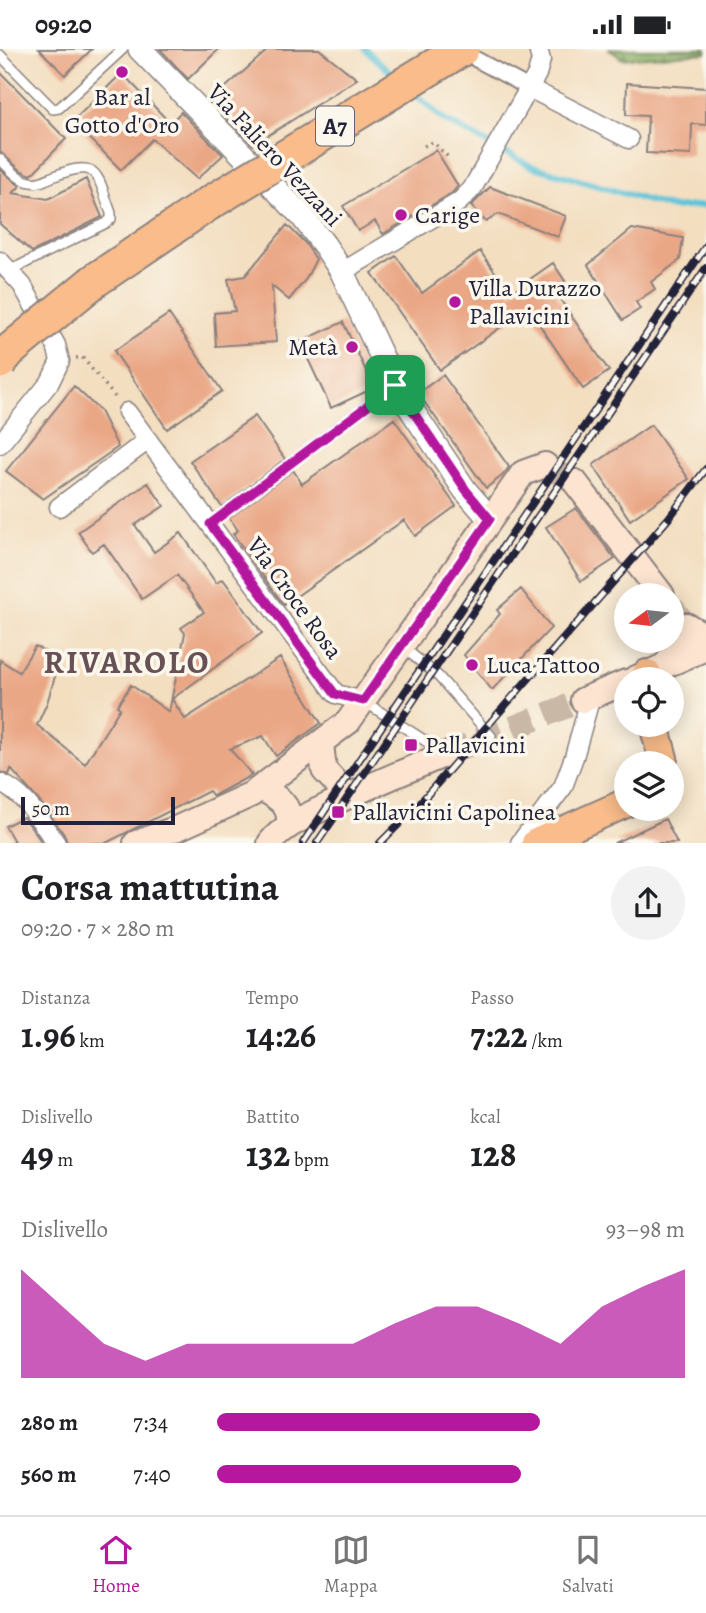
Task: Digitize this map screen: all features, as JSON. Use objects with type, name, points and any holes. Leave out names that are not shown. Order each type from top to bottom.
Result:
[{"type":"highway","name":"A7","points":[[0,362],[9,351],[94,281],[208,204],[460,49]]},
{"type":"main road","points":[[136,843],[178,828],[256,791],[348,722],[523,473],[545,465]]},
{"type":"main road","points":[[575,482],[653,583]]},
{"type":"main road","points":[[655,667],[682,645],[702,642]]},
{"type":"main road","points":[[587,698],[614,688]]},
{"type":"main road","points":[[321,744],[324,770],[348,796]]},
{"type":"main road","points":[[279,834],[348,796],[446,754]]},
{"type":"main road","points":[[256,791],[281,800],[290,814],[279,834]]},
{"type":"main road","points":[[533,842],[614,808]]},
{"type":"street","name":"Via Faliero Vezzani","points":[[140,49],[302,216],[342,272],[395,385],[466,490],[490,519]]},
{"type":"street","points":[[460,49],[530,94],[629,139]]},
{"type":"street","points":[[342,272],[459,202],[480,177],[530,94],[541,60],[538,49]]},
{"type":"street","points":[[0,444],[50,383],[60,361],[53,339],[22,285],[5,266]]},
{"type":"street","name":"Via Croce Rosa","points":[[127,412],[335,694],[363,701]]},
{"type":"street","points":[[59,506],[148,440]]},
{"type":"street","points":[[533,842],[563,786],[574,757],[587,698]]},
{"type":"street","points":[[0,783],[13,788],[56,843]]},
{"type":"lane","points":[[0,55],[53,109],[59,108],[123,49]]},
{"type":"lane","points":[[0,159],[24,180],[33,183],[83,167],[98,177],[111,213],[111,219],[106,223],[5,266]]},
{"type":"lane","points":[[210,524],[395,385]]},
{"type":"lane","points":[[401,645],[438,676],[491,736]]},
{"type":"lane","points":[[363,701],[446,754]]},
{"type":"path","points":[[424,146],[433,142],[450,159]]},
{"type":"path","points":[[60,361],[82,357],[127,412]]},
{"type":"green space","points":[[609,49],[706,49],[706,53],[622,59]]},
{"type":"building","points":[[39,49],[92,49],[65,75]]},
{"type":"building","points":[[160,49],[219,49],[188,79]]},
{"type":"building","points":[[269,49],[319,49],[357,79],[253,145],[210,101]]},
{"type":"building","points":[[0,72],[66,139],[31,175],[22,171],[0,152]]},
{"type":"building","points":[[122,73],[170,123],[181,112],[223,155],[197,179],[152,139],[121,170],[73,121]]},
{"type":"building","points":[[627,83],[706,88],[706,125],[692,124],[691,155],[646,153],[648,116],[626,115]]},
{"type":"building","points":[[436,150],[458,186],[452,193],[383,234],[375,221],[358,231],[343,206]]},
{"type":"building","points":[[0,169],[20,186],[13,193],[48,199],[86,179],[102,217],[32,252],[0,224]]},
{"type":"building","points":[[490,187],[566,216],[558,237],[498,214],[486,222],[471,206]]},
{"type":"building","points":[[287,225],[316,259],[306,279],[289,300],[272,286],[276,342],[216,346],[214,313],[235,311],[228,279],[245,276]]},
{"type":"building","points":[[632,229],[683,238],[680,260],[651,282],[655,289],[636,302],[640,309],[623,320],[588,265]]},
{"type":"building","name":"Villa Durazzo Pallavicini","points":[[480,251],[510,293],[553,263],[565,281],[553,289],[609,371],[583,389],[528,308],[440,370],[372,273],[396,256],[422,293]]},
{"type":"building","points":[[169,314],[222,391],[167,429],[114,351]]},
{"type":"building","points":[[343,322],[374,388],[331,408],[300,342]]},
{"type":"building","points":[[443,375],[509,467],[486,488],[418,393]]},
{"type":"building","points":[[74,386],[100,411],[118,447],[43,499],[6,471]]},
{"type":"building","points":[[255,416],[285,459],[222,507],[190,461]]},
{"type":"building","points":[[394,419],[456,506],[415,536],[404,520],[284,605],[233,534],[238,530],[229,518],[293,470],[302,484]]},
{"type":"building","points":[[651,425],[689,479],[630,520],[593,465]]},
{"type":"building","points":[[148,483],[164,506],[135,525],[154,552],[181,533],[216,583],[223,579],[262,633],[172,699],[185,719],[280,658],[321,723],[276,756],[263,736],[230,749],[252,775],[213,796],[209,791],[106,843],[67,843],[47,810],[11,769],[9,775],[0,772],[0,660],[19,672],[35,646],[60,660],[37,725],[85,764],[131,685],[169,712],[185,633],[181,628],[204,612],[177,575],[142,599],[104,544],[92,552],[78,532]]},
{"type":"building","points":[[576,508],[615,559],[581,581],[546,527]]},
{"type":"building","points":[[521,589],[551,628],[492,690],[464,655],[500,614],[497,610]]},
{"type":"building","points":[[23,817],[42,843],[15,843],[5,826]]},
{"type":"building","points":[[666,821],[677,843],[614,843]]},
{"type":"waterway","points":[[365,49],[397,78]]},
{"type":"waterway","points":[[413,92],[444,120],[531,166],[673,208],[706,205]]},
{"type":"tunnel","points":[[545,465],[575,482]]},
{"type":"tunnel","points":[[446,754],[583,700]]},
{"type":"railway","points":[[303,843],[706,246]]},
{"type":"railway","points":[[317,843],[706,268]]},
{"type":"railway","points":[[380,843],[420,803],[668,519],[706,469]]},
{"type":"place","name":"Bar al Gotto d'Oro","points":[[122,72]]},
{"type":"place","name":"Carige","points":[[401,215]]},
{"type":"place","name":"Villa Durazzo Pallavicini","points":[[455,302]]},
{"type":"place","name":"Metà","points":[[352,347]]},
{"type":"place","name":"Luca Tattoo","points":[[472,665]]},
{"type":"place","name":"Pallavicini","points":[[411,745]]},
{"type":"place","name":"Pallavicini Capolinea","points":[[338,812]]},
{"type":"district","name":"RIVAROLO","points":[[127,662]]},
{"type":"route","points":[[395,385],[466,490],[490,519],[363,701],[335,694],[210,524],[395,385]]}]
